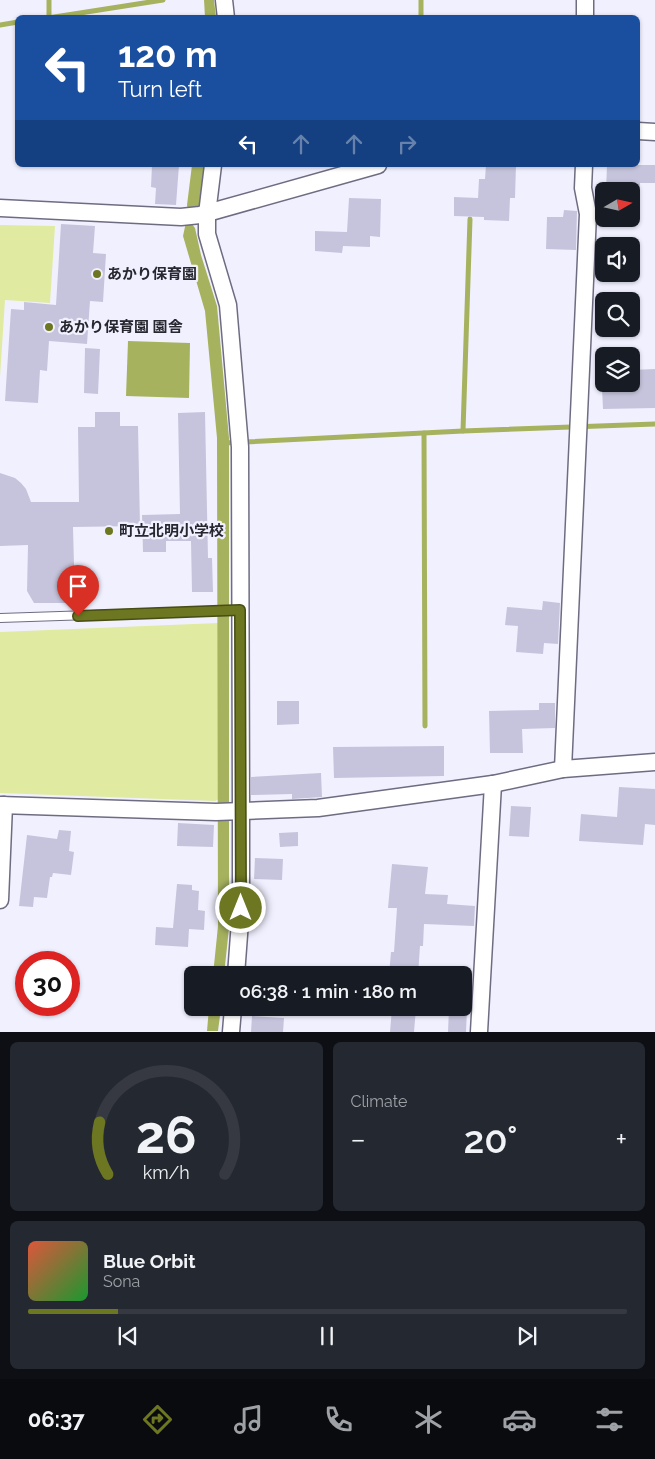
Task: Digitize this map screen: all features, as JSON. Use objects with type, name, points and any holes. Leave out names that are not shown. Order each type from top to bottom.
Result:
[{"type":"street","points":[[224,0],[226,15]]},
{"type":"street","points":[[585,0],[585,15]]},
{"type":"street","points":[[640,131],[655,132]]},
{"type":"street","points":[[213,167],[204,214],[207,234],[228,305],[240,442],[237,611],[238,811],[241,908],[237,966]]},
{"type":"street","points":[[0,208],[181,217],[204,214],[371,167]]},
{"type":"street","points":[[563,769],[588,214],[583,188],[584,167]]},
{"type":"street","points":[[0,900],[2,805],[216,812],[318,808],[493,784],[563,769],[655,762]]},
{"type":"street","points":[[479,1032],[493,784]]},
{"type":"street","points":[[230,1032],[232,1016]]},
{"type":"lane","points":[[0,618],[237,611]]},
{"type":"shaded area","points":[[204,0],[214,0],[216,15],[205,15]]},
{"type":"shaded area","points":[[192,167],[204,167],[200,204],[195,209],[192,224],[195,228],[201,255],[217,306],[229,438],[229,928],[225,966],[214,966],[218,926],[217,438],[205,311],[183,236],[188,213],[187,205]]},
{"type":"shaded area","points":[[0,225],[55,226],[50,303],[5,300],[0,377]]},
{"type":"shaded area","points":[[128,341],[190,343],[189,398],[126,396]]},
{"type":"shaded area","points":[[218,623],[219,799],[215,801],[0,793],[0,632]]},
{"type":"shaded area","points":[[208,1016],[220,1016],[218,1031],[207,1031]]},
{"type":"building","points":[[655,165],[655,183],[606,182],[607,167]]},
{"type":"building","points":[[152,167],[179,167],[176,205],[155,204],[156,188],[151,187]]},
{"type":"building","points":[[486,167],[516,167],[515,198],[510,198],[509,221],[484,220],[484,217],[454,216],[454,197],[478,198],[479,179],[485,179]]},
{"type":"building","points":[[349,198],[381,199],[380,237],[370,236],[370,247],[343,246],[342,253],[315,251],[315,231],[347,232]]},
{"type":"building","points":[[564,210],[577,211],[576,250],[546,249],[547,217],[563,217]]},
{"type":"building","name":"あかり保育園 園舎","points":[[61,224],[95,226],[93,253],[106,254],[103,302],[90,301],[87,344],[49,341],[47,371],[40,370],[38,403],[5,401],[11,309],[24,310],[24,302],[56,305]]},
{"type":"building","points":[[85,348],[100,349],[98,394],[84,393]]},
{"type":"building","points":[[655,369],[655,408],[603,409],[602,392],[640,392],[640,370]]},
{"type":"building","points":[[95,412],[120,412],[120,426],[138,426],[140,526],[73,527],[75,603],[34,603],[27,591],[28,545],[0,546],[0,473],[15,478],[21,483],[26,489],[31,502],[79,502],[78,427],[95,427]]},
{"type":"building","points":[[205,412],[208,558],[212,558],[213,592],[192,592],[191,541],[166,541],[166,552],[143,552],[142,515],[180,514],[178,413]]},
{"type":"building","points":[[543,601],[560,603],[558,644],[544,643],[543,654],[516,652],[518,626],[505,625],[507,607],[542,610]]},
{"type":"building","points":[[277,701],[299,701],[299,724],[277,725]]},
{"type":"building","points":[[539,703],[555,703],[555,728],[522,729],[523,753],[490,753],[489,711],[539,710]]},
{"type":"building","points":[[444,746],[444,776],[334,778],[333,747]]},
{"type":"building","points":[[321,773],[322,797],[292,799],[292,794],[251,795],[251,777]]},
{"type":"building","points":[[619,787],[655,789],[655,825],[645,824],[643,845],[579,841],[581,814],[617,817]]},
{"type":"building","points":[[511,806],[531,807],[529,837],[509,836]]},
{"type":"building","points":[[178,823],[214,825],[213,847],[177,846]]},
{"type":"building","points":[[59,830],[71,831],[69,851],[74,852],[71,875],[53,873],[52,877],[50,877],[47,898],[34,897],[33,907],[19,906],[27,835],[57,839]]},
{"type":"building","points":[[298,832],[298,846],[280,847],[279,833]]},
{"type":"building","points":[[255,858],[283,859],[282,880],[254,879]]},
{"type":"building","points":[[392,864],[428,867],[425,894],[448,895],[447,904],[475,906],[474,926],[424,924],[423,946],[420,946],[419,966],[390,966],[391,952],[394,952],[397,908],[388,908]]},
{"type":"building","points":[[177,884],[192,885],[192,890],[199,891],[198,910],[205,911],[204,930],[189,929],[188,947],[155,945],[156,927],[173,928]]},
{"type":"building","points":[[252,1016],[284,1018],[283,1032],[251,1032]]},
{"type":"building","points":[[391,1016],[415,1016],[414,1032],[390,1032]]},
{"type":"building","points":[[449,1016],[467,1016],[466,1032],[448,1032]]},
{"type":"waterway","points":[[49,0],[49,15]]},
{"type":"waterway","points":[[67,15],[163,0]]},
{"type":"waterway","points":[[421,0],[421,15]]},
{"type":"waterway","points":[[0,25],[15,22]]},
{"type":"waterway","points":[[463,431],[470,219]]},
{"type":"waterway","points":[[224,443],[655,424]]},
{"type":"waterway","points":[[424,433],[425,726]]},
{"type":"place","name":"あかり保育園","points":[[97,274]]},
{"type":"place","name":"あかり保育園 園舎","points":[[49,327]]},
{"type":"place","name":"町立北明小学校","points":[[109,531]]},
{"type":"route","points":[[78,616],[240,610],[241,908]]}]
